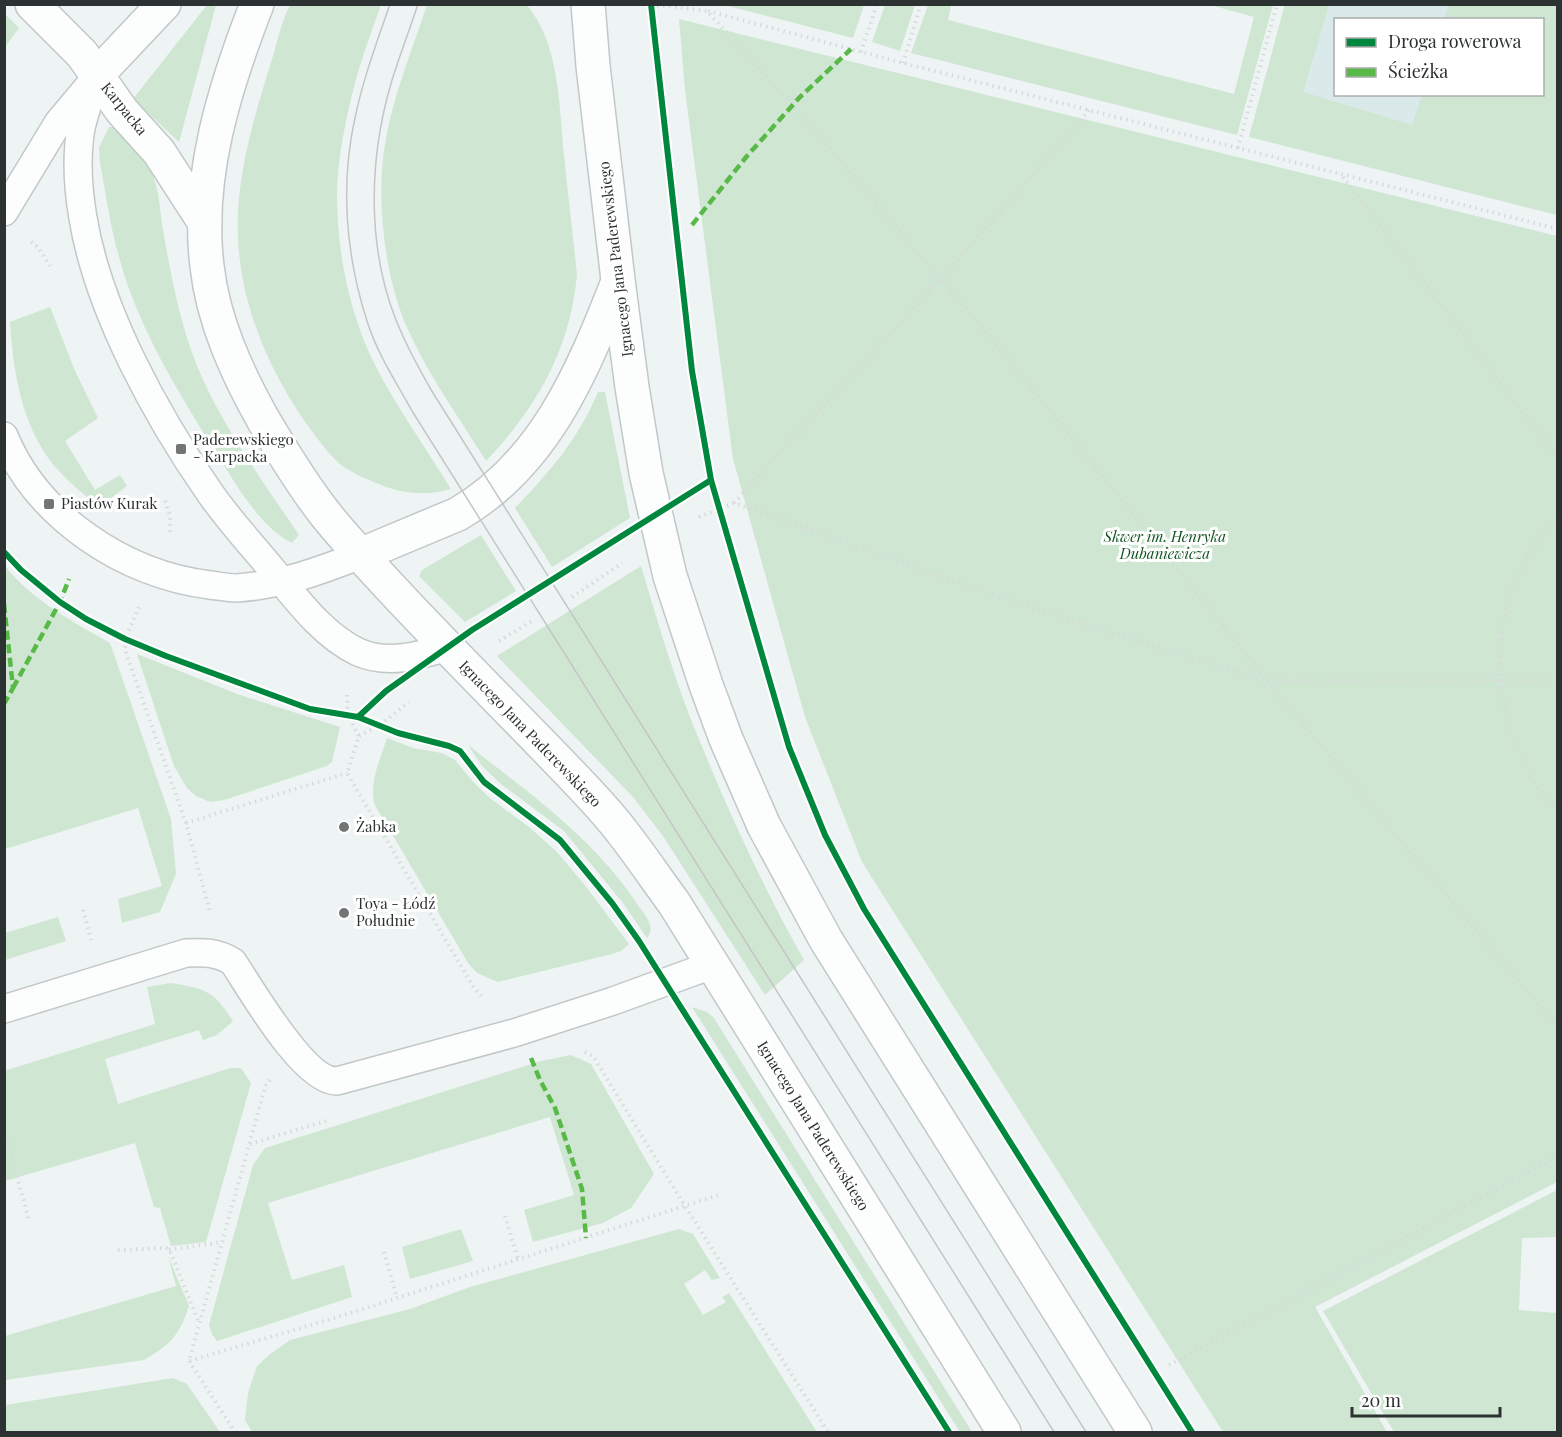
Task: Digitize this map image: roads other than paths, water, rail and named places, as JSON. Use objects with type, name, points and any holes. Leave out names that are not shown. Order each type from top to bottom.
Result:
[{"type":"main road","name":"Karpacka","points":[[32,4],[82,54],[122,111],[159,153],[205,223]]},
{"type":"main road","points":[[97,75],[164,4]]},
{"type":"main road","name":"Ignacego Jana Paderewskiego","points":[[256,4],[233,65],[216,133],[207,181],[205,223],[206,265],[214,305],[227,344],[249,394],[298,475],[325,514],[360,555],[622,831],[674,903],[1004,1432]]},
{"type":"main road","points":[[562,4],[593,66]]},
{"type":"main road","name":"Ignacego Jana Paderewskiego","points":[[588,4],[618,280],[646,473],[670,576],[726,739],[764,826],[826,940],[1135,1432]]},
{"type":"main road","points":[[360,555],[458,514],[509,475],[533,448],[574,384],[590,353],[618,280]]},
{"type":"lane","points":[[4,212],[58,123],[97,75]]},
{"type":"lane","points":[[97,75],[81,128],[78,177],[85,229],[95,268],[114,319],[145,386],[181,449],[211,495],[316,620],[338,640],[360,652],[384,658],[414,658],[447,647]]},
{"type":"lane","points":[[4,436],[27,476],[49,504],[99,545],[155,573],[193,583],[235,588],[283,582],[360,555]]},
{"type":"lane","points":[[4,1009],[186,953],[220,954],[232,962],[295,1053],[328,1082],[514,1033],[613,1001],[712,965]]},
{"type":"tram line","points":[[390,4],[358,103],[350,143],[348,169],[350,246],[360,296],[376,344],[412,411],[1054,1432]]},
{"type":"tram line","points":[[418,4],[390,87],[383,115],[375,174],[374,204],[380,263],[387,292],[404,339],[433,393],[1086,1432]]},
{"type":"place","name":"Paderewskiego - Karpacka","points":[[181,449]]},
{"type":"place","name":"Piastów Kurak","points":[[49,504]]},
{"type":"place","name":"Żabka","points":[[344,827]]},
{"type":"place","name":"Toya - Łódź Południe","points":[[344,913]]},
{"type":"park label","name":"Skwer im. Henryka Dubaniewicza","points":[[1165,546]]}]
